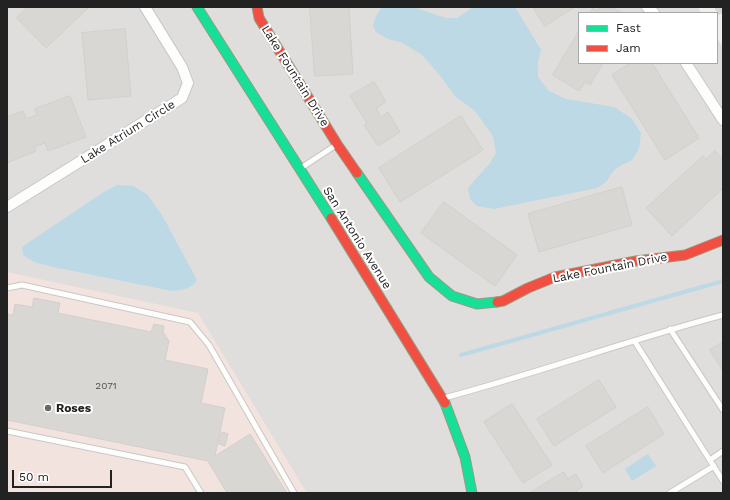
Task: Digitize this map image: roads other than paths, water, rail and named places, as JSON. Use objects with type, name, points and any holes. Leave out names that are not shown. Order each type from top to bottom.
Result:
[{"type":"street","name":"Lake Atrium Circle","points":[[7,207],[182,98],[188,83],[182,67],[145,7]]},
{"type":"street","name":"San Antonio Avenue","points":[[197,7],[443,399],[460,440],[472,493]]},
{"type":"street","name":"Lake Fountain Drive","points":[[257,7],[259,18],[337,144],[429,277],[452,296],[477,304],[503,301],[528,288],[555,277],[685,254],[723,240]]},
{"type":"street","points":[[687,64],[723,120]]},
{"type":"lane","points":[[300,169],[337,144]]},
{"type":"lane","points":[[7,288],[22,285],[190,322],[210,345],[294,493]]},
{"type":"lane","points":[[443,399],[635,342],[670,329],[723,315]]},
{"type":"lane","points":[[670,329],[723,410]]},
{"type":"lane","points":[[635,342],[723,481]]},
{"type":"lane","points":[[7,431],[185,467],[201,493]]},
{"type":"lane","points":[[710,460],[723,451]]},
{"type":"lane","points":[[670,493],[714,466]]},
{"type":"water","points":[[382,7],[413,7],[446,18],[457,18],[473,7],[515,7],[541,50],[538,62],[538,77],[549,91],[566,99],[614,107],[631,118],[641,133],[639,149],[632,160],[614,170],[606,182],[597,188],[494,209],[477,206],[470,199],[468,188],[490,163],[496,153],[493,136],[475,111],[456,97],[422,55],[403,43],[388,39],[376,32],[373,26],[375,18]]},
{"type":"water","points":[[117,185],[133,186],[148,195],[163,217],[197,280],[192,285],[183,289],[172,291],[58,268],[34,262],[23,255],[22,247],[102,193]]},
{"type":"water","points":[[648,454],[656,466],[632,481],[625,469]]},
{"type":"waterway","points":[[461,355],[723,281]]},
{"type":"place","name":"Roses","points":[[48,408]]}]
